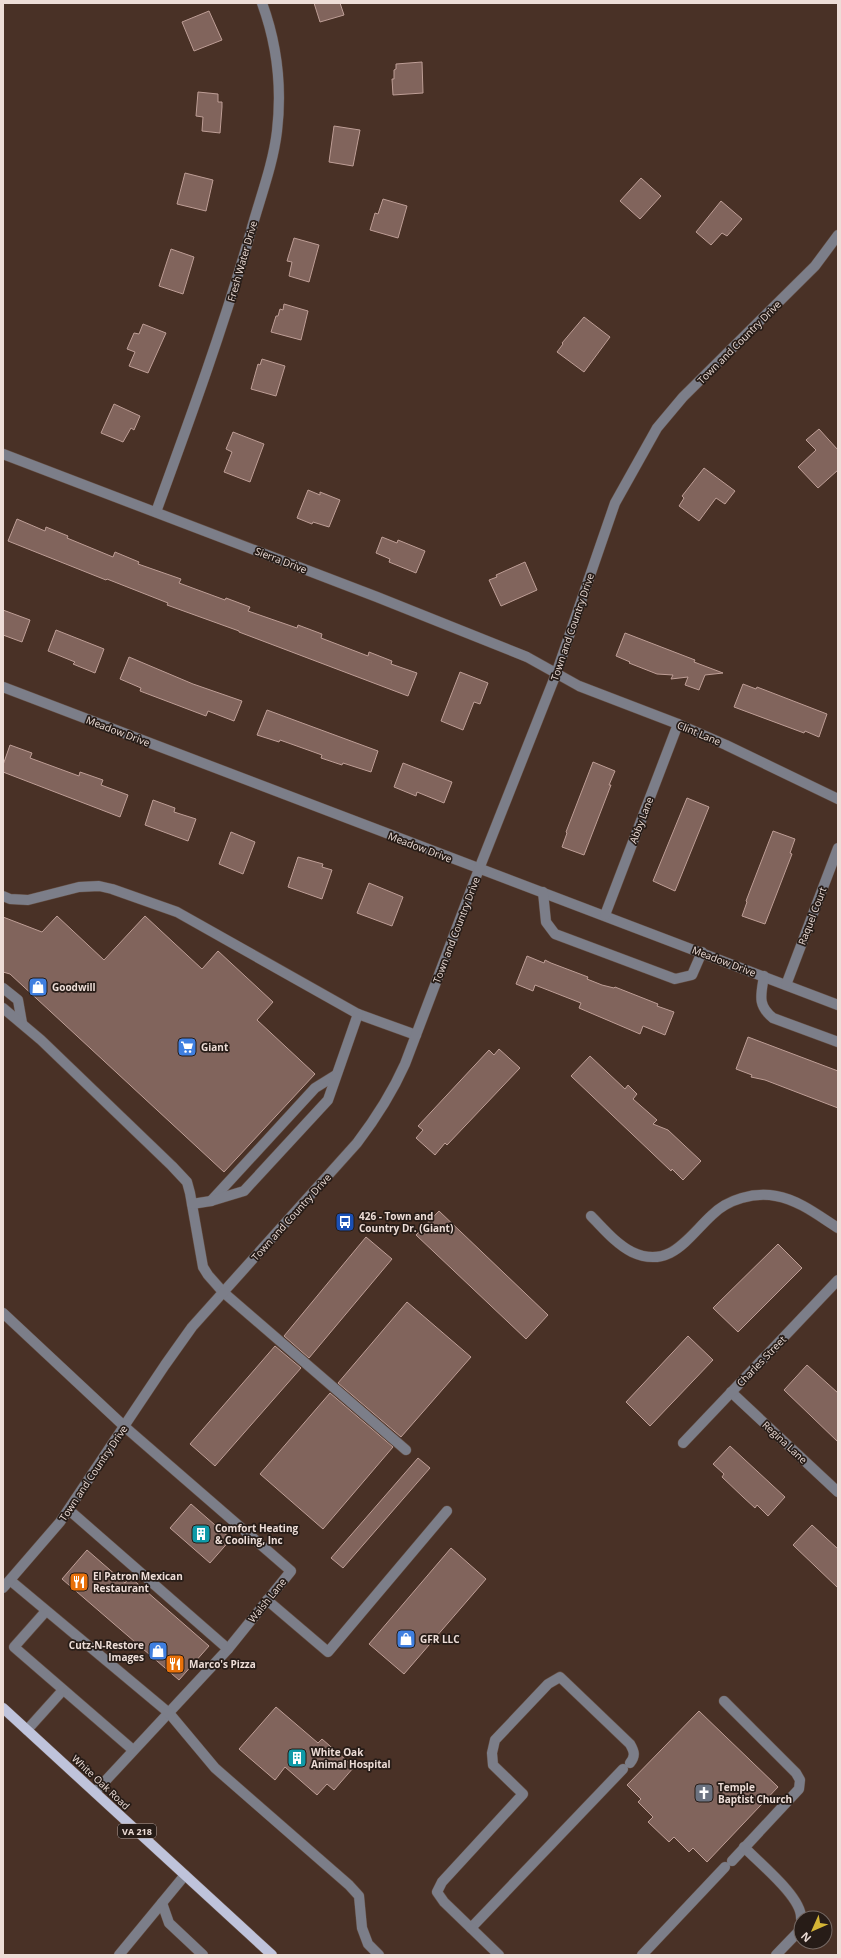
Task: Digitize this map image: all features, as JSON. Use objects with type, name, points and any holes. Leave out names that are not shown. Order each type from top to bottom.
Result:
[{"type":"main road","name":"White Oak Road","points":[[3,1708],[272,1955]]},
{"type":"street","name":"Fresh Water Drive","points":[[156,512],[232,300],[270,165],[277,132],[279,97],[278,70],[275,49],[262,3]]},
{"type":"street","name":"Town and Country Drive","points":[[3,1588],[11,1581],[42,1545],[69,1510],[170,1358],[192,1328],[357,1143],[377,1117],[394,1088],[416,1035],[479,869],[556,674],[615,503],[657,428],[684,397],[815,266],[838,235]]},
{"type":"street","name":"Sierra Drive","points":[[3,454],[377,596],[527,657],[556,674]]},
{"type":"street","name":"Clint Lane","points":[[556,674],[579,686],[678,724],[726,745],[838,799]]},
{"type":"street","name":"Meadow Drive","points":[[3,687],[838,1005]]},
{"type":"street","name":"Abby Lane","points":[[605,915],[678,724]]},
{"type":"street","name":"Raquel Court","points":[[786,985],[838,848]]},
{"type":"street","points":[[3,896],[10,899],[28,900],[79,887],[99,886],[112,889],[191,918],[358,1014],[416,1035]]},
{"type":"street","points":[[543,892],[546,922],[555,934],[675,979],[692,975],[702,952]]},
{"type":"street","points":[[764,976],[760,999],[765,1011],[773,1018],[838,1042]]},
{"type":"street","points":[[3,988],[18,1000],[22,1022]]},
{"type":"street","points":[[3,1008],[22,1022],[182,1176],[189,1187],[203,1267],[223,1292],[406,1450]]},
{"type":"street","points":[[192,1204],[211,1201],[239,1193],[248,1187],[328,1100],[358,1014]]},
{"type":"street","points":[[211,1201],[316,1088],[336,1075]]},
{"type":"street","points":[[591,1216],[622,1246],[644,1256],[658,1257],[671,1253],[682,1246],[712,1214],[726,1204],[742,1197],[759,1195],[776,1196],[793,1201],[838,1228]]},
{"type":"street","name":"Charles Street","points":[[683,1443],[838,1280]]},
{"type":"street","points":[[3,1313],[125,1427]]},
{"type":"street","name":"Regina Lane","points":[[731,1392],[838,1492]]},
{"type":"street","name":"Walsh Lane","points":[[95,1792],[228,1649],[290,1571],[125,1427]]},
{"type":"street","points":[[69,1510],[228,1649]]},
{"type":"street","points":[[267,1600],[328,1652],[447,1511]]},
{"type":"street","points":[[11,1581],[169,1713],[215,1768],[349,1885],[359,1896],[362,1928],[368,1944],[378,1955]]},
{"type":"street","points":[[46,1611],[14,1647],[133,1750]]},
{"type":"street","points":[[471,1928],[634,1759],[634,1752],[630,1744],[560,1677],[548,1684],[494,1740],[492,1754],[493,1765],[523,1794],[442,1882],[437,1892],[444,1902],[499,1955]]},
{"type":"street","points":[[27,1730],[63,1690]]},
{"type":"street","points":[[642,1955],[799,1789],[800,1780],[796,1773],[724,1701]]},
{"type":"street","points":[[744,1848],[792,1896],[801,1910]]},
{"type":"street","points":[[119,1955],[185,1875]]},
{"type":"street","points":[[162,1903],[169,1923],[204,1955]]},
{"type":"street","points":[[776,1955],[793,1937]]},
{"type":"building","points":[[314,3],[340,3],[344,15],[320,22]]},
{"type":"building","points":[[209,11],[222,40],[194,51],[182,22]]},
{"type":"building","points":[[422,62],[423,93],[393,95],[392,79],[394,79],[396,64]]},
{"type":"building","points":[[198,92],[218,94],[218,102],[222,102],[220,133],[202,131],[203,117],[196,116]]},
{"type":"building","points":[[334,126],[360,130],[353,166],[329,162]]},
{"type":"building","points":[[185,173],[213,180],[206,211],[177,204]]},
{"type":"building","points":[[641,178],[661,196],[640,219],[620,201]]},
{"type":"building","points":[[383,199],[407,206],[398,238],[370,230],[375,213],[378,214]]},
{"type":"building","points":[[721,201],[742,219],[727,236],[722,233],[711,245],[696,232]]},
{"type":"building","points":[[294,238],[319,245],[309,282],[289,276],[292,262],[287,261]]},
{"type":"building","points":[[171,249],[194,257],[183,294],[159,286]]},
{"type":"building","points":[[284,304],[308,311],[301,340],[271,332],[276,316],[278,316],[280,309],[283,310]]},
{"type":"building","points":[[584,317],[610,337],[584,372],[557,352],[563,344],[562,343]]},
{"type":"building","points":[[143,324],[166,333],[148,373],[129,366],[135,352],[127,349],[134,333],[139,334]]},
{"type":"building","points":[[262,359],[285,366],[276,396],[251,389],[258,364],[260,365]]},
{"type":"building","points":[[114,404],[140,416],[134,430],[131,428],[123,442],[101,433]]},
{"type":"building","points":[[819,429],[838,450],[838,470],[818,488],[798,467],[816,450],[806,440]]},
{"type":"building","points":[[233,432],[264,444],[250,482],[224,472],[232,452],[226,449]]},
{"type":"building","points":[[704,468],[735,491],[725,504],[716,498],[699,521],[679,506],[684,498],[682,496]]},
{"type":"building","points":[[308,490],[320,495],[320,492],[340,500],[329,527],[313,522],[312,524],[297,518]]},
{"type":"building","points":[[17,519],[45,531],[46,527],[68,536],[67,538],[113,557],[115,552],[139,562],[138,564],[181,579],[179,583],[225,600],[226,598],[250,607],[248,611],[297,628],[298,625],[322,634],[321,638],[368,656],[369,652],[392,661],[391,664],[417,673],[408,696],[167,605],[168,603],[8,541]]},
{"type":"building","points":[[382,537],[397,543],[398,540],[425,551],[416,573],[389,562],[390,559],[376,553]]},
{"type":"building","points":[[525,562],[537,590],[501,606],[489,580],[497,577],[496,575]]},
{"type":"building","points":[[3,610],[30,620],[22,642],[3,635]]},
{"type":"building","points":[[56,630],[104,649],[95,673],[73,664],[75,662],[48,651]]},
{"type":"building","points":[[625,633],[695,660],[694,662],[723,673],[705,675],[699,690],[685,685],[688,677],[671,679],[673,675],[657,674],[629,663],[630,662],[616,656]]},
{"type":"building","points":[[129,657],[193,684],[242,701],[234,721],[208,711],[206,716],[140,691],[141,688],[120,679]]},
{"type":"building","points":[[460,672],[488,683],[480,704],[474,702],[463,730],[441,721]]},
{"type":"building","points":[[743,684],[756,689],[757,687],[827,714],[819,737],[805,731],[804,733],[734,707]]},
{"type":"building","points":[[267,710],[378,751],[371,772],[321,758],[322,755],[280,740],[279,742],[257,735]]},
{"type":"building","points":[[10,745],[32,753],[30,758],[79,776],[80,772],[103,780],[101,785],[128,795],[120,817],[3,772],[3,765]]},
{"type":"building","points":[[593,762],[615,771],[584,855],[562,847],[567,833],[566,832]]},
{"type":"building","points":[[403,763],[452,782],[444,803],[417,792],[416,796],[394,787]]},
{"type":"building","points":[[687,798],[709,807],[675,891],[653,881]]},
{"type":"building","points":[[153,800],[175,808],[174,812],[196,819],[188,841],[145,825]]},
{"type":"building","points":[[773,831],[795,839],[790,853],[792,854],[765,924],[742,916],[747,902],[746,901]]},
{"type":"building","points":[[231,832],[255,842],[243,874],[219,864]]},
{"type":"building","points":[[298,857],[323,864],[322,867],[332,870],[322,899],[288,887]]},
{"type":"building","points":[[369,883],[403,897],[392,926],[357,913]]},
{"type":"building","name":"Giant","points":[[57,916],[104,960],[145,916],[202,969],[218,951],[273,1002],[257,1020],[315,1074],[224,1172],[10,974],[3,972],[3,917],[42,932]]},
{"type":"building","points":[[527,956],[544,963],[545,960],[588,977],[587,979],[602,985],[615,987],[674,1012],[665,1035],[643,1026],[640,1034],[579,1008],[581,1003],[535,985],[533,991],[516,984]]},
{"type":"building","points":[[748,1037],[838,1071],[838,1108],[765,1080],[751,1077],[752,1075],[736,1069]]},
{"type":"building","points":[[499,1049],[520,1068],[447,1145],[445,1143],[435,1155],[416,1138],[423,1130],[418,1126],[489,1050],[494,1055]]},
{"type":"building","points":[[590,1056],[625,1089],[628,1085],[637,1094],[633,1099],[657,1120],[653,1124],[668,1130],[701,1161],[683,1180],[672,1169],[671,1171],[571,1076]]},
{"type":"building","points":[[439,1211],[548,1315],[526,1339],[416,1235]]},
{"type":"building","points":[[366,1237],[392,1259],[309,1358],[284,1336]]},
{"type":"building","points":[[778,1244],[802,1268],[738,1332],[713,1308]]},
{"type":"building","points":[[407,1302],[471,1357],[401,1437],[338,1383]]},
{"type":"building","points":[[688,1336],[713,1360],[650,1426],[626,1402]]},
{"type":"building","points":[[275,1346],[301,1368],[215,1466],[190,1444]]},
{"type":"building","points":[[807,1365],[838,1393],[838,1442],[784,1390]]},
{"type":"building","points":[[330,1393],[393,1447],[323,1529],[260,1474]]},
{"type":"building","points":[[730,1446],[785,1497],[768,1516],[757,1505],[755,1508],[743,1497],[722,1477],[724,1474],[713,1464]]},
{"type":"building","points":[[418,1458],[430,1468],[343,1568],[331,1558]]},
{"type":"building","name":"Comfort Heating & Cooling, Inc","points":[[191,1504],[231,1539],[210,1563],[170,1528]]},
{"type":"building","points":[[812,1525],[838,1549],[838,1588],[793,1545]]},
{"type":"building","points":[[451,1548],[486,1579],[404,1674],[369,1644]]},
{"type":"building","points":[[87,1550],[125,1583],[130,1577],[209,1646],[179,1680],[62,1579]]},
{"type":"building","name":"White Oak Animal Hospital","points":[[276,1707],[318,1743],[322,1739],[354,1767],[334,1790],[327,1784],[317,1795],[285,1767],[275,1780],[239,1749]]},
{"type":"building","name":"Temple Baptist Church","points":[[699,1711],[778,1787],[707,1862],[693,1848],[689,1852],[674,1837],[669,1842],[648,1822],[653,1817],[638,1802],[641,1799],[627,1785]]},
{"type":"place","name":"Goodwill","points":[[38,987]]},
{"type":"place","name":"Giant","points":[[187,1047]]},
{"type":"place","name":"426 - Town and Country Dr. (Giant)","points":[[345,1222]]},
{"type":"place","name":"Comfort Heating & Cooling, Inc","points":[[201,1534]]},
{"type":"place","name":"El Patron Mexican Restaurant","points":[[79,1582]]},
{"type":"place","name":"GFR LLC","points":[[406,1639]]},
{"type":"place","name":"Cutz-N-Restore Images","points":[[158,1651]]},
{"type":"place","name":"Marco's Pizza","points":[[175,1664]]},
{"type":"place","name":"White Oak Animal Hospital","points":[[297,1758]]},
{"type":"place","name":"Temple Baptist Church","points":[[704,1793]]}]
